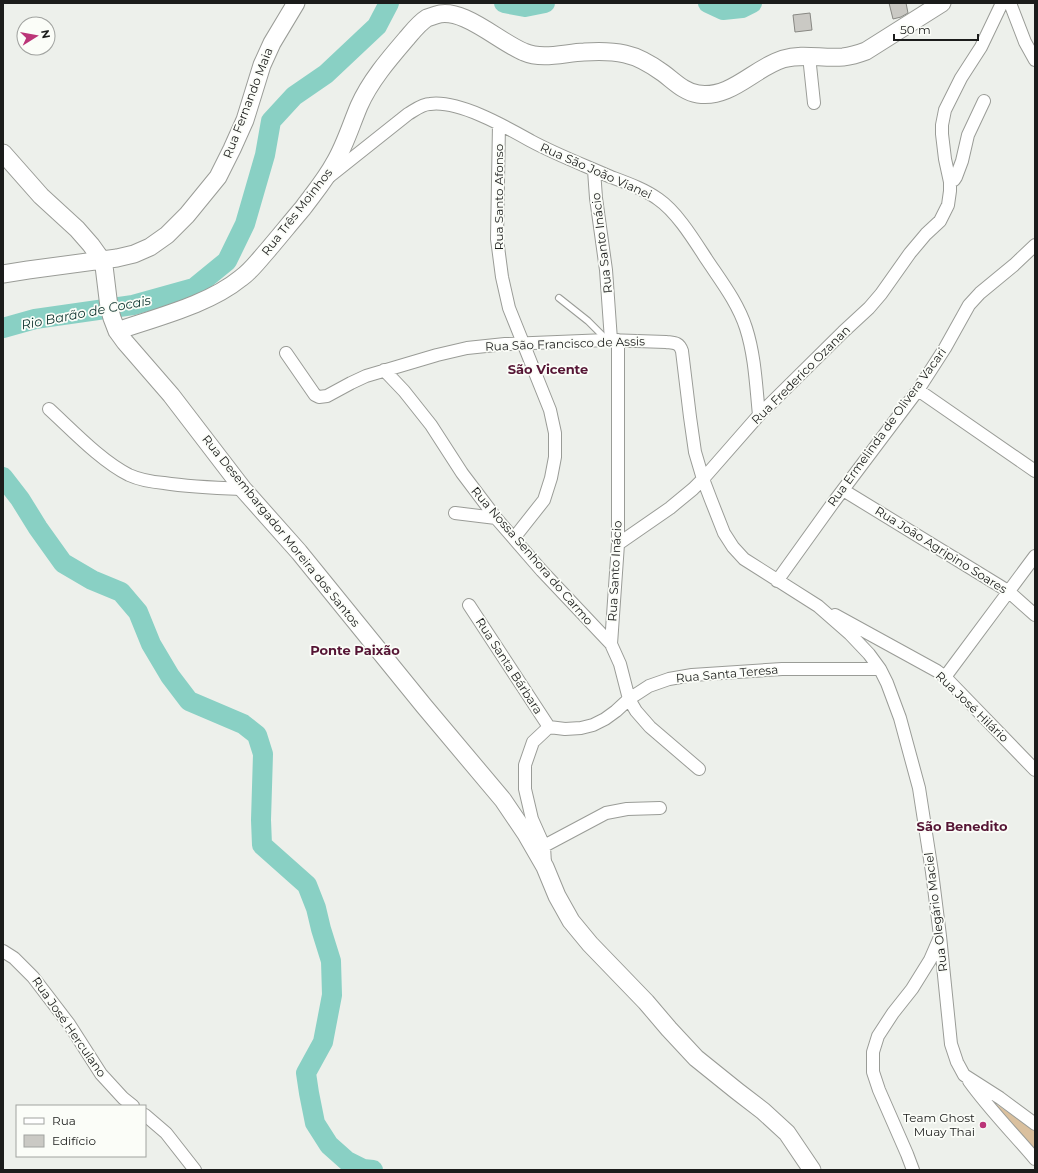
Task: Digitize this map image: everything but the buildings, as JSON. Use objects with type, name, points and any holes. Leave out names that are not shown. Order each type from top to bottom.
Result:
[{"type":"street","name":"Rua Fernando Maia","points":[[3,274],[28,270],[103,266],[117,258],[134,254],[150,247],[167,235],[187,215],[218,177],[245,120],[262,65],[272,43],[296,3]]},
{"type":"street","name":"Rua Três Moinhos","points":[[117,331],[196,304],[223,291],[244,277],[277,239],[323,181],[336,162],[360,104],[372,82],[396,51],[426,19],[439,14],[453,13],[470,21],[524,53],[538,56],[603,51],[628,55],[650,64],[674,83],[689,92],[710,94],[723,92],[737,85],[763,68],[794,56],[842,57],[866,51],[942,3]]},
{"type":"street","name":"Rua Frederico Ozanan","points":[[618,544],[670,508],[703,479],[759,415],[874,303],[910,253],[926,234],[940,221],[950,197],[950,182],[942,134],[945,110],[961,78],[981,47],[1002,3]]},
{"type":"street","points":[[1010,3],[1025,42],[1035,60]]},
{"type":"street","points":[[809,56],[814,102]]},
{"type":"street","name":"Rua Frederico Ozanan","points":[[950,182],[956,177],[968,135],[984,101]]},
{"type":"street","name":"Rua São João Vianei","points":[[323,181],[408,114],[429,104],[441,104],[455,106],[499,124],[563,157],[643,190],[659,199],[670,210],[691,236],[730,295],[746,327],[753,353],[759,415]]},
{"type":"street","name":"Rua Santo Afonso","points":[[499,124],[497,239],[502,277],[509,308],[550,410],[555,433],[555,457],[551,478],[544,500],[514,538]]},
{"type":"street","name":"Rua Desembargador Moreira dos Santos","points":[[3,153],[41,196],[77,229],[91,245],[103,266],[109,307],[117,331],[125,342],[171,395],[243,489],[299,552],[424,706],[503,800],[526,834],[545,867],[557,896],[571,921],[590,944],[646,1002],[696,1058],[763,1110],[787,1133],[812,1170]]},
{"type":"street","name":"Rua Santo Inácio","points":[[594,170],[596,198],[606,270],[612,340],[618,544],[610,644]]},
{"type":"street","name":"Rua Ermelinda de Olivera Vacari","points":[[777,581],[918,390],[945,348],[969,305],[980,293],[1014,265],[1035,245]]},
{"type":"street","name":"Rua São Francisco de Assis","points":[[286,353],[315,395],[322,397],[331,394],[361,378],[384,370],[467,348],[523,343],[612,340],[675,343],[680,346],[682,351]]},
{"type":"street","name":"Rua Olegário Maciel","points":[[682,351],[695,452],[703,479],[724,533],[744,560],[818,606],[860,644],[880,668],[887,683],[900,718],[919,788],[932,872],[951,1044],[957,1062],[964,1075],[984,1101],[1035,1160]]},
{"type":"street","name":"Rua Nossa Senhora do Carmo","points":[[384,370],[404,391],[431,426],[462,474],[496,518],[542,572],[610,644]]},
{"type":"street","points":[[918,390],[1035,471]]},
{"type":"street","points":[[49,409],[101,456],[131,476],[148,481],[182,486],[243,489]]},
{"type":"street","name":"Rua João Agripino Soares","points":[[843,490],[1008,591],[1035,615]]},
{"type":"street","points":[[455,513],[496,518]]},
{"type":"street","points":[[945,677],[1035,556]]},
{"type":"street","name":"Rua Santa Bárbara","points":[[469,605],[549,727]]},
{"type":"street","name":"Rua José Hilário","points":[[818,606],[937,671],[945,677],[1035,770]]},
{"type":"street","points":[[610,644],[620,664],[629,699],[636,711],[650,728],[699,769]]},
{"type":"street","name":"Rua Santa Teresa","points":[[549,727],[565,729],[594,725],[605,720],[629,699],[649,686],[669,679],[692,675],[782,669],[880,668]]},
{"type":"street","points":[[545,867],[544,846],[532,819],[525,789],[526,765],[533,742],[549,727]]},
{"type":"street","points":[[544,846],[606,813],[626,809],[660,808]]},
{"type":"street","points":[[913,1170],[873,1072],[873,1052],[878,1036],[893,1013],[916,983],[930,960],[940,936]]},
{"type":"street","name":"Rua José Herculano","points":[[3,951],[14,958],[33,976],[69,1024],[101,1074],[123,1098],[132,1105]]},
{"type":"street","points":[[964,1075],[1000,1098],[1035,1124]]},
{"type":"street","points":[[146,1116],[166,1133],[195,1170]]},
{"type":"lane","points":[[559,298],[612,340]]},
{"type":"shaded area","points":[[989,1099],[1035,1131],[1035,1154]]},
{"type":"waterway","name":"Rio Barão de Cocais","points":[[3,328],[35,319],[133,305],[194,288],[227,261],[245,224],[265,155],[271,121],[294,96],[326,74],[377,26],[389,3]]},
{"type":"waterway","name":"Rio Barão de Cocais","points":[[504,3],[525,7],[545,3]]},
{"type":"waterway","name":"Rio Barão de Cocais","points":[[708,3],[723,10],[742,8],[752,3]]},
{"type":"waterway","name":"Rio Barão de Cocais","points":[[3,477],[20,499],[38,528],[63,563],[92,580],[121,592],[138,612],[151,644],[170,676],[189,701],[243,724],[257,735],[263,754],[261,820],[262,845],[307,885],[316,908],[331,961],[332,995],[323,1042],[306,1073],[315,1123],[329,1145],[347,1161],[363,1169],[373,1170]]},
{"type":"place","name":"Team Ghost Muay Thai","points":[[983,1125]]},
{"type":"district","name":"São Vicente","points":[[548,369]]},
{"type":"district","name":"Ponte Paixão","points":[[355,650]]},
{"type":"district","name":"São Benedito","points":[[962,826]]}]
